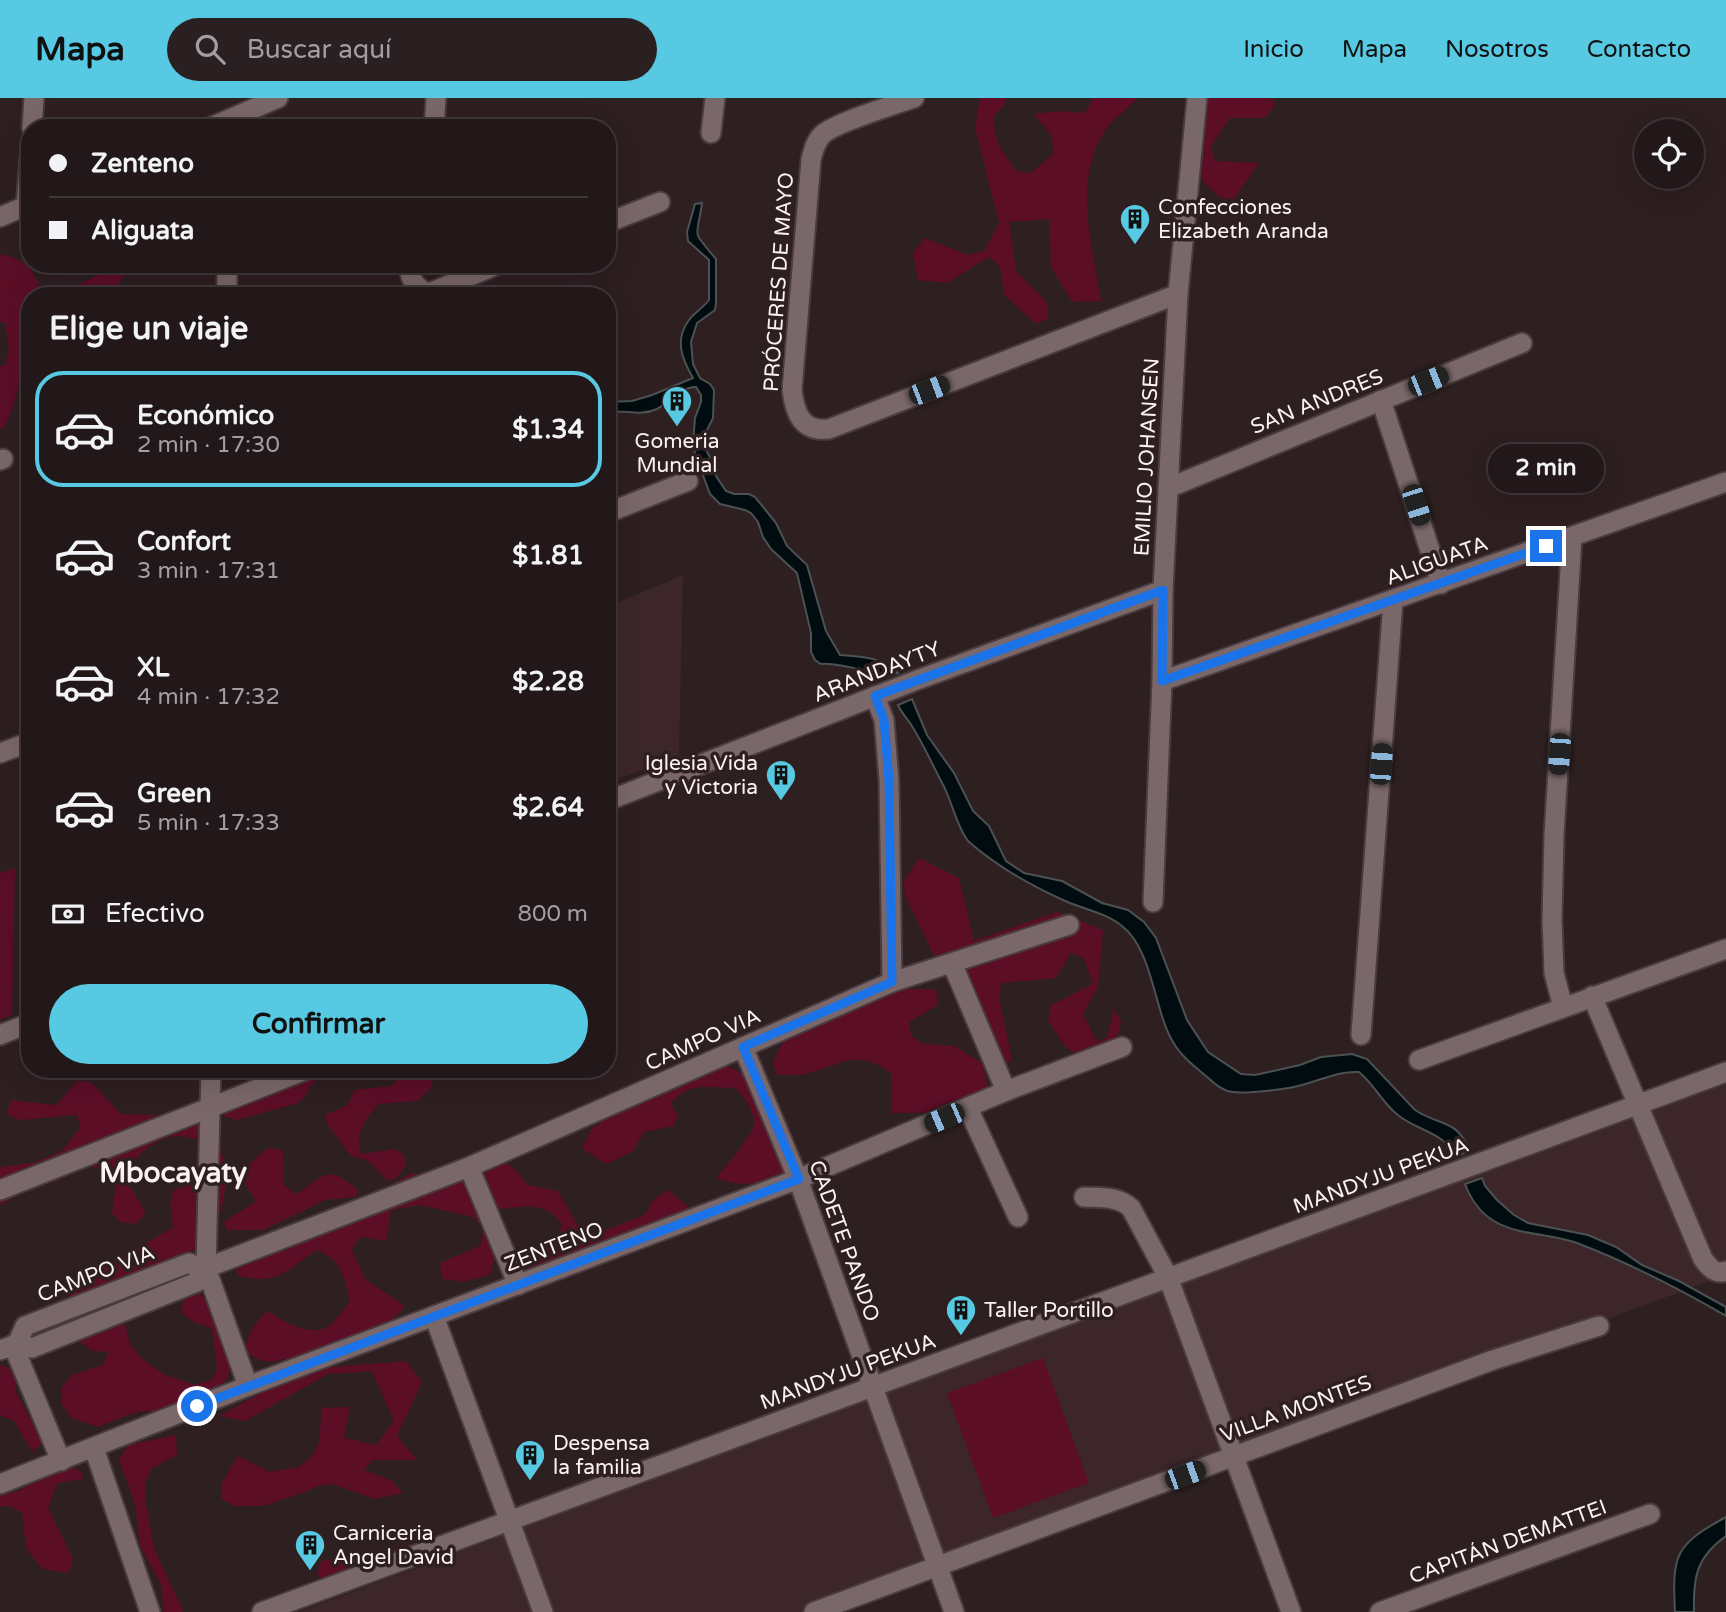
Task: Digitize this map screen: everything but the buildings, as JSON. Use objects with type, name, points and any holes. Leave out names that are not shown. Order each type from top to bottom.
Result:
[{"type":"street","points":[[33,119],[34,98]]},
{"type":"street","points":[[228,119],[229,98]]},
{"type":"street","points":[[238,119],[278,98]]},
{"type":"street","points":[[435,119],[436,98]]},
{"type":"street","points":[[711,133],[715,98]]},
{"type":"street","name":"PRÓCERES DE MAYO","points":[[914,98],[824,133],[818,139],[811,160],[792,390],[794,406],[800,419],[810,427],[818,430],[829,429],[1178,294]]},
{"type":"street","name":"EMILIO JOHANSEN","points":[[1153,902],[1163,590],[1178,294],[1197,98]]},
{"type":"street","points":[[616,219],[660,202]]},
{"type":"street","points":[[0,217],[21,208]]},
{"type":"street","points":[[444,287],[477,273]]},
{"type":"street","name":"SAN ANDRES","points":[[1168,488],[1522,343]]},
{"type":"street","points":[[1381,400],[1441,584]]},
{"type":"street","points":[[616,509],[688,481]]},
{"type":"street","name":"ALIGUATA","points":[[1162,681],[1726,482]]},
{"type":"street","points":[[1563,1007],[1554,973],[1552,920],[1554,835],[1572,537]]},
{"type":"street","name":"ARANDAYTY","points":[[616,797],[917,680],[1163,590]]},
{"type":"street","points":[[1361,1035],[1393,601]]},
{"type":"street","points":[[879,695],[889,780],[892,982]]},
{"type":"street","points":[[0,753],[21,745]]},
{"type":"street","name":"CAMPO VIA","points":[[10,1347],[25,1326],[189,1263],[204,1268],[469,1167],[892,982],[1069,925]]},
{"type":"street","points":[[1419,1060],[1726,948]]},
{"type":"street","points":[[952,963],[1006,1091]]},
{"type":"street","points":[[1592,996],[1703,1259],[1713,1271],[1726,1272]]},
{"type":"street","points":[[0,1035],[21,1027]]},
{"type":"street","name":"CADETE PANDO","points":[[743,1047],[799,1179],[954,1612]]},
{"type":"street","name":"ZENTENO","points":[[0,1484],[248,1386],[799,1179],[1006,1091],[1122,1047]]},
{"type":"street","name":"MANDYJU PEKUA","points":[[262,1612],[1726,1072]]},
{"type":"street","points":[[211,1078],[204,1268],[248,1386]]},
{"type":"street","points":[[0,1190],[285,1078]]},
{"type":"street","points":[[968,1108],[1018,1217]]},
{"type":"street","points":[[469,1167],[518,1285]]},
{"type":"street","points":[[1084,1197],[1124,1201],[1131,1208],[1168,1277],[1291,1612]]},
{"type":"street","points":[[434,1316],[543,1612]]},
{"type":"street","name":"VILLA MONTES","points":[[814,1612],[1493,1360],[1599,1326]]},
{"type":"street","points":[[10,1347],[61,1461]]},
{"type":"street","points":[[94,1448],[150,1612]]},
{"type":"street","name":"CAPITÁN DEMATTEI","points":[[1380,1612],[1650,1514]]},
{"type":"shaded area","points":[[980,98],[1006,98],[1004,105],[994,116],[997,139],[1016,171],[1031,173],[1053,154],[1052,137],[1034,114],[1061,111],[1085,113],[1093,98],[1138,98],[1107,128],[1096,148],[1090,168],[1087,213],[1101,301],[1072,302],[1051,267],[1049,219],[1009,222],[1016,271],[1048,304],[1048,318],[1036,324],[1004,295],[1000,266],[989,257],[947,283],[918,280],[913,253],[925,238],[968,255],[984,251],[999,223],[975,128]]},
{"type":"shaded area","points":[[1208,98],[1267,98],[1273,99],[1275,105],[1265,118],[1230,118],[1211,146],[1215,161],[1259,163],[1234,199],[1220,198],[1200,178]]},
{"type":"shaded area","points":[[702,203],[697,233],[716,259],[715,310],[697,323],[691,342],[693,364],[700,378],[714,390],[713,418],[705,434],[705,448],[716,476],[726,491],[755,497],[776,523],[787,546],[807,565],[826,631],[840,655],[880,661],[898,673],[885,677],[853,668],[821,664],[815,660],[811,652],[811,633],[797,573],[771,549],[751,513],[720,504],[710,494],[693,443],[695,418],[701,402],[701,395],[696,387],[685,389],[657,409],[638,413],[616,411],[616,402],[632,401],[652,395],[693,378],[683,357],[682,335],[689,320],[709,300],[709,260],[688,241],[687,232],[695,204]]},
{"type":"shaded area","points":[[0,254],[21,262],[21,273],[33,273],[40,287],[21,287],[21,367],[17,394],[7,421],[0,430],[0,367],[5,364],[9,348],[5,324],[0,321]]},
{"type":"shaded area","points":[[101,273],[126,273],[117,287],[72,287]]},
{"type":"shaded area","points":[[683,575],[679,756],[616,780],[616,603]]},
{"type":"shaded area","points":[[912,699],[927,735],[954,773],[973,811],[989,826],[1006,861],[1024,873],[1062,881],[1102,903],[1128,910],[1144,922],[1156,938],[1187,1020],[1208,1052],[1241,1074],[1255,1075],[1300,1065],[1321,1057],[1352,1054],[1367,1059],[1415,1110],[1447,1124],[1459,1133],[1470,1151],[1456,1156],[1438,1137],[1399,1116],[1359,1072],[1337,1074],[1296,1087],[1258,1092],[1229,1091],[1215,1084],[1180,1052],[1173,1042],[1161,1014],[1147,965],[1132,937],[1122,926],[1108,917],[1063,900],[1026,881],[990,859],[968,841],[945,788],[898,705]]},
{"type":"shaded area","points":[[919,858],[959,878],[974,941],[1057,912],[1103,930],[1098,987],[1083,1014],[1097,1042],[1107,1038],[1114,1009],[1121,1021],[1114,1053],[1102,1060],[1069,1049],[1048,1020],[1051,1005],[1093,984],[1084,958],[1071,953],[1056,978],[1001,983],[999,997],[1012,1060],[990,1071],[906,898],[903,882]]},
{"type":"shaded area","points":[[15,868],[12,1015],[0,1020],[0,873]]},
{"type":"shaded area","points":[[886,989],[936,989],[938,1005],[909,1022],[911,1036],[924,1044],[954,1046],[982,1063],[990,1094],[985,1112],[892,1113],[891,1073],[868,1061],[850,1060],[805,1074],[776,1075],[773,1061],[788,1033]]},
{"type":"shaded area","points":[[718,1059],[770,1091],[779,1107],[790,1154],[787,1172],[771,1179],[743,1184],[717,1178],[753,1128],[752,1111],[736,1088],[700,1087],[685,1091],[671,1104],[678,1116],[673,1126],[644,1132],[632,1152],[606,1164],[582,1148],[592,1128],[660,1082]]},
{"type":"shaded area","points":[[289,1078],[317,1078],[299,1103],[237,1120],[221,1115],[221,1107]]},
{"type":"shaded area","points":[[399,1078],[432,1078],[432,1087],[417,1101],[378,1104],[362,1128],[359,1139],[361,1154],[395,1149],[404,1156],[406,1166],[395,1179],[388,1181],[368,1161],[350,1155],[326,1122],[326,1115],[347,1105],[355,1090],[392,1086]]},
{"type":"shaded area","points":[[1726,1078],[1726,1275],[815,1612],[299,1612]]},
{"type":"shaded area","points":[[77,1081],[91,1082],[121,1114],[201,1117],[212,1127],[229,1172],[217,1229],[201,1247],[97,1294],[67,1297],[67,1281],[96,1271],[173,1228],[170,1201],[173,1191],[202,1179],[201,1141],[189,1137],[169,1137],[152,1145],[128,1166],[128,1183],[146,1213],[136,1224],[121,1222],[112,1213],[116,1184],[107,1173],[89,1165],[71,1169],[59,1180],[25,1191],[0,1205],[0,1167],[36,1162],[62,1151],[80,1128],[77,1115],[19,1120],[7,1114],[11,1100],[56,1105]]},
{"type":"shaded area","points":[[268,1148],[283,1150],[284,1185],[296,1194],[321,1177],[332,1174],[358,1190],[356,1197],[325,1200],[263,1230],[227,1230],[224,1222],[256,1201],[238,1173]]},
{"type":"shaded area","points":[[505,1162],[517,1171],[528,1185],[558,1191],[583,1235],[597,1234],[642,1216],[654,1199],[668,1190],[689,1207],[669,1226],[592,1246],[531,1272],[514,1271],[503,1259],[514,1248],[529,1252],[557,1242],[562,1224],[555,1216],[541,1208],[497,1209],[499,1230],[491,1274],[464,1282],[442,1279],[440,1263],[480,1246],[484,1228],[473,1217],[419,1205],[391,1210],[386,1241],[360,1237],[352,1250],[365,1279],[405,1306],[389,1324],[324,1350],[277,1361],[262,1361],[245,1352],[252,1329],[268,1311],[304,1329],[320,1330],[334,1322],[350,1301],[341,1270],[326,1254],[317,1250],[272,1278],[238,1276],[234,1261],[245,1254],[285,1251],[411,1173],[454,1176],[477,1196],[475,1179]]},
{"type":"shaded area","points":[[1482,1178],[1497,1200],[1528,1223],[1588,1235],[1616,1247],[1642,1265],[1679,1281],[1726,1307],[1726,1316],[1653,1276],[1577,1243],[1514,1229],[1494,1221],[1476,1205],[1465,1184]]},
{"type":"shaded area","points":[[198,1293],[241,1331],[227,1379],[207,1399],[179,1410],[136,1412],[98,1427],[71,1418],[62,1405],[62,1387],[72,1375],[103,1365],[108,1352],[93,1351],[80,1342],[82,1327],[124,1320],[130,1344],[141,1358],[165,1375],[195,1385],[213,1379],[217,1368],[212,1328],[198,1324],[181,1313],[184,1298]]},
{"type":"shaded area","points":[[1043,1358],[1089,1483],[993,1518],[947,1393]]},
{"type":"shaded area","points":[[406,1361],[422,1382],[397,1436],[417,1460],[373,1460],[364,1470],[391,1480],[403,1493],[375,1499],[332,1484],[318,1486],[263,1506],[234,1506],[221,1499],[221,1484],[238,1456],[270,1472],[299,1467],[312,1456],[319,1442],[322,1408],[350,1407],[344,1438],[376,1445],[394,1421],[372,1371],[328,1374],[245,1421],[219,1416],[305,1369]]},
{"type":"shaded area","points":[[0,1365],[7,1367],[16,1377],[16,1392],[43,1443],[32,1452],[14,1421],[0,1415]]},
{"type":"shaded area","points":[[176,1435],[177,1455],[151,1469],[145,1483],[145,1500],[154,1548],[183,1610],[164,1612],[161,1585],[140,1546],[135,1504],[119,1460],[128,1445]]},
{"type":"shaded area","points":[[67,1466],[82,1472],[83,1479],[57,1483],[48,1508],[73,1559],[69,1573],[42,1569],[26,1548],[22,1513],[10,1506],[0,1507],[0,1494],[16,1492]]},
{"type":"shaded area","points":[[1726,1517],[1726,1536],[1708,1552],[1698,1569],[1694,1589],[1694,1612],[1675,1612],[1676,1564],[1680,1553],[1696,1536]]},
{"type":"shaded area","points":[[419,1542],[430,1546],[329,1584],[317,1575],[321,1561],[380,1552]]},
{"type":"place","name":"Confecciones Elizabeth Aranda","points":[[1135,246]]},
{"type":"place","name":"Gomeria Mundial","points":[[677,428]]},
{"type":"place","name":"Iglesia Vida y Victoria","points":[[781,802]]},
{"type":"place","name":"Taller Portillo","points":[[961,1337]]},
{"type":"place","name":"Despensa la familia","points":[[530,1482]]},
{"type":"place","name":"Carniceria Angel David","points":[[310,1572]]},
{"type":"district","name":"Mbocayaty","points":[[173,1173]]},
{"type":"route","points":[[197,1406],[799,1179],[743,1047],[892,982],[889,780],[884,720],[875,696],[1163,590],[1162,681],[1546,546]]}]
